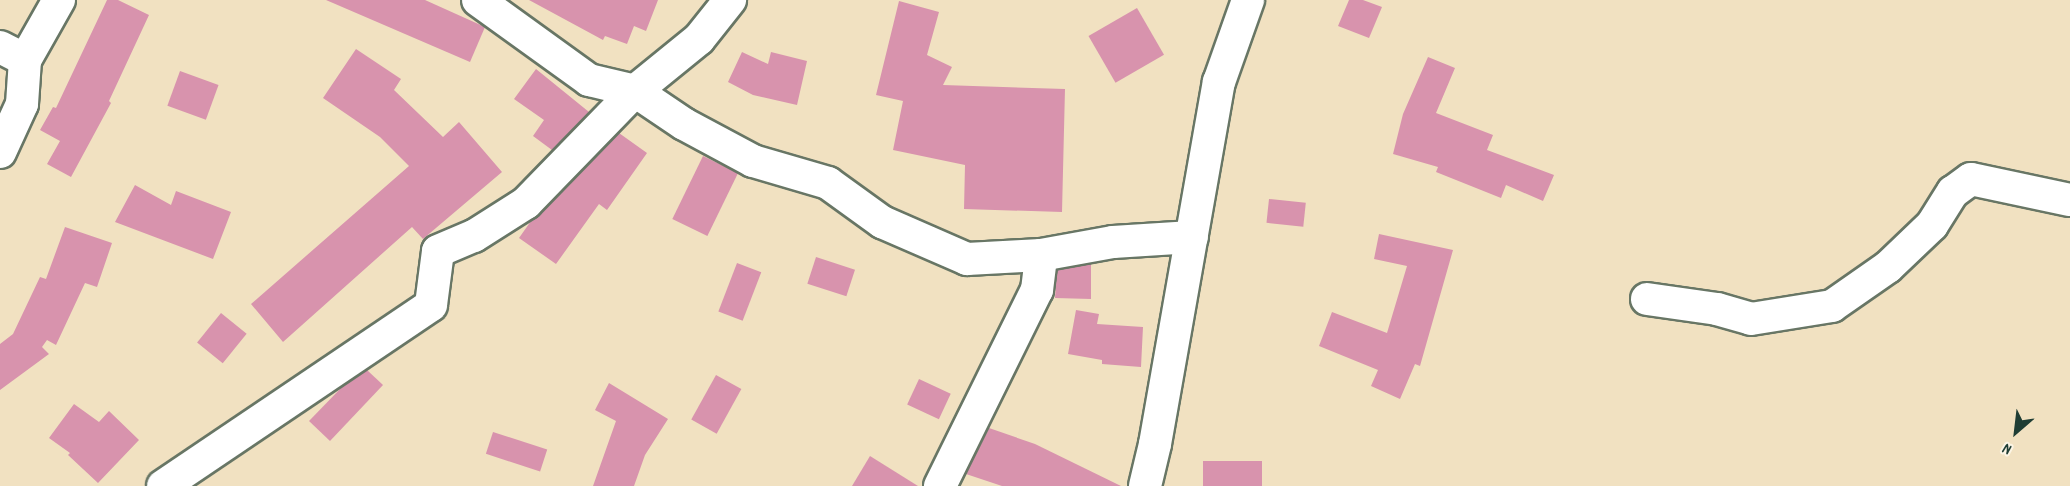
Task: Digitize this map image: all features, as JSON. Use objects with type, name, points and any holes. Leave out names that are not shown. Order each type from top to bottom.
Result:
[{"type":"street","points":[[0,152],[22,104],[13,53],[59,0]]},
{"type":"street","points":[[478,0],[590,80],[635,91],[684,124],[753,161],[828,183],[882,222],[967,259],[1041,255],[1113,242],[1192,237]]},
{"type":"street","points":[[162,486],[431,305],[438,251],[474,236],[526,203],[635,91],[699,39],[730,0]]},
{"type":"street","points":[[1145,486],[1155,444],[1219,82],[1248,0]]},
{"type":"street","points":[[1647,299],[1717,309],[1751,319],[1832,306],[1888,267],[1932,225],[1953,192],[1971,179],[2070,200]]},
{"type":"street","points":[[940,486],[1037,290],[1041,255]]},
{"type":"building","points":[[107,0],[118,0],[149,15],[109,101],[111,103],[71,177],[47,164],[60,141],[40,130],[53,107],[56,108]]},
{"type":"building","points":[[326,0],[425,0],[485,27],[470,62]]},
{"type":"building","points":[[529,0],[658,0],[646,31],[634,26],[627,44],[605,36],[603,40]]},
{"type":"building","points":[[1349,0],[1363,0],[1382,7],[1369,38],[1338,26]]},
{"type":"building","points":[[899,1],[939,12],[927,55],[952,67],[943,85],[1065,89],[1062,212],[964,209],[965,165],[893,150],[903,101],[876,95]]},
{"type":"building","points":[[1137,8],[1164,55],[1116,83],[1089,36]]},
{"type":"building","points":[[356,49],[401,79],[394,90],[443,137],[459,122],[502,172],[423,239],[412,227],[283,342],[251,304],[409,166],[380,137],[323,98]]},
{"type":"building","points":[[742,52],[768,64],[771,52],[807,61],[797,105],[753,95],[728,82]]},
{"type":"building","points":[[1428,57],[1455,68],[1436,113],[1493,135],[1487,150],[1554,175],[1543,201],[1506,185],[1501,198],[1436,172],[1438,167],[1393,154],[1403,114]]},
{"type":"building","points":[[536,69],[589,112],[552,150],[533,136],[544,120],[514,99]]},
{"type":"building","points":[[180,71],[219,85],[206,120],[167,106]]},
{"type":"building","points":[[619,133],[647,153],[607,210],[599,204],[556,264],[519,238],[531,221]]},
{"type":"building","points":[[703,156],[738,173],[707,236],[672,219]]},
{"type":"building","points":[[135,185],[171,205],[176,191],[231,212],[213,259],[115,222]]},
{"type":"building","points":[[1269,199],[1306,203],[1303,227],[1266,223]]},
{"type":"building","points":[[65,227],[112,243],[97,287],[85,283],[56,345],[47,340],[42,347],[49,354],[0,390],[0,344],[13,334],[40,277],[46,279]]},
{"type":"building","points":[[1379,234],[1453,250],[1420,366],[1415,364],[1400,399],[1371,386],[1378,370],[1319,346],[1332,312],[1387,333],[1407,266],[1374,259]]},
{"type":"building","points":[[816,257],[855,270],[846,296],[807,284]]},
{"type":"building","points":[[737,263],[761,272],[743,321],[718,312]]},
{"type":"building","points":[[1091,264],[1091,299],[1055,298],[1057,270]]},
{"type":"building","points":[[1076,310],[1099,314],[1097,324],[1143,327],[1141,367],[1102,364],[1102,360],[1068,354]]},
{"type":"building","points":[[221,313],[247,334],[223,363],[197,343]]},
{"type":"building","points":[[367,370],[383,385],[330,441],[309,421],[342,387]]},
{"type":"building","points":[[716,375],[741,389],[717,434],[691,420]]},
{"type":"building","points":[[919,379],[951,394],[939,419],[907,404]]},
{"type":"building","points":[[609,383],[668,419],[645,455],[634,486],[593,486],[616,421],[595,410]]},
{"type":"building","points":[[74,404],[99,422],[109,411],[139,440],[98,483],[68,455],[70,453],[49,438]]},
{"type":"building","points":[[989,428],[1035,444],[1121,486],[1002,486],[966,474]]},
{"type":"building","points":[[493,432],[547,450],[540,471],[486,454]]},
{"type":"building","points":[[870,456],[918,486],[852,486]]},
{"type":"building","points":[[1203,461],[1262,461],[1262,486],[1203,486]]}]
